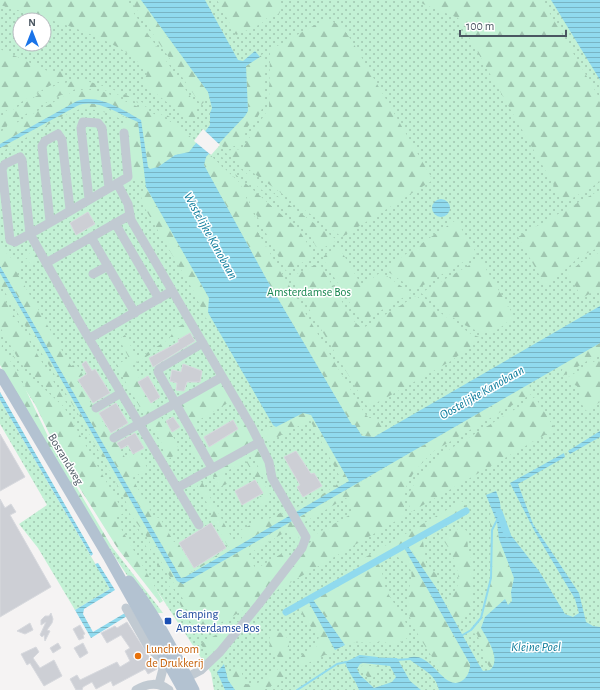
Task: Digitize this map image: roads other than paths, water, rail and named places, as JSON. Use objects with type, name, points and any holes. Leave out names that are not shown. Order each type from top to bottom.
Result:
[{"type":"main road","name":"Bosrandweg","points":[[0,374],[183,683],[194,690]]},
{"type":"street","points":[[89,199],[81,128],[83,122],[101,125],[113,186],[128,204],[130,215],[172,291],[260,442],[269,462],[272,478],[304,533],[305,542],[259,604],[211,662],[183,683]]},
{"type":"street","points":[[124,132],[128,177],[30,234],[15,242],[10,240],[2,169],[5,164],[17,157],[20,157],[22,160],[30,234],[199,526]]},
{"type":"street","points":[[50,221],[42,146],[45,141],[58,134],[62,140],[70,210]]},
{"type":"street","points":[[46,263],[130,215]]},
{"type":"street","points":[[115,223],[159,299]]},
{"type":"street","points":[[91,237],[135,313]]},
{"type":"street","points":[[93,274],[108,266]]},
{"type":"street","points":[[90,338],[172,291]]},
{"type":"street","points":[[203,343],[159,369],[158,372],[212,468]]},
{"type":"street","points":[[114,438],[222,377]]},
{"type":"street","points":[[96,408],[121,393]]},
{"type":"street","points":[[177,488],[260,442]]},
{"type":"street","points":[[126,608],[149,648],[160,658],[162,669],[159,684]]},
{"type":"street","points":[[136,690],[142,687],[159,684],[169,690]]},
{"type":"water","points":[[141,0],[205,0],[238,60],[243,61],[255,51],[260,57],[246,66],[248,111],[206,157],[204,165],[267,280],[352,425],[355,425],[362,436],[374,437],[600,306],[600,343],[183,584],[177,581],[0,273],[0,266],[181,578],[349,481],[311,415],[303,413],[276,427],[273,425],[210,316],[208,312],[209,298],[146,187],[138,122],[100,105],[84,104],[77,106],[0,148],[0,144],[77,101],[93,99],[118,107],[141,120],[148,167],[150,169],[158,167],[175,155],[189,152],[210,125],[210,113],[212,108],[208,92]]},
{"type":"water","points":[[551,0],[600,0],[600,80],[556,8]]},
{"type":"water","points":[[441,199],[447,202],[450,208],[447,214],[441,217],[435,214],[432,208],[435,202]]},
{"type":"water","points":[[0,392],[87,543],[93,554],[91,556],[0,400]]},
{"type":"water","points":[[600,431],[600,437],[570,454],[568,451]]},
{"type":"water","name":"Kleine Poel","points":[[564,453],[565,457],[518,484],[533,524],[579,593],[586,622],[593,626],[600,627],[600,690],[439,690],[431,675],[408,658],[420,658],[426,661],[453,683],[461,681],[467,676],[470,664],[402,544],[405,542],[437,589],[483,671],[490,670],[493,665],[494,655],[490,643],[481,628],[485,617],[505,599],[508,605],[512,601],[511,592],[514,578],[499,539],[497,522],[486,495],[496,491],[500,502],[502,524],[539,571],[565,614],[573,617],[579,613],[575,599],[535,532],[510,483]]},
{"type":"water","points":[[98,563],[115,590],[84,609],[83,614],[93,632],[125,613],[127,616],[91,638],[75,610],[110,589],[95,564]]},
{"type":"water","points":[[311,597],[345,645],[335,650],[307,599]]},
{"type":"water","points":[[356,657],[397,658],[410,681],[421,690],[359,690],[345,662]],"holes":[[[363,663],[390,666],[396,677],[392,682],[374,688],[360,675],[357,669],[360,664]]]},
{"type":"water","points":[[224,664],[228,680],[235,690],[225,690],[217,672]]},
{"type":"waterway","points":[[286,612],[466,511]]},
{"type":"waterway","points":[[499,512],[507,534]]},
{"type":"waterway","points":[[461,636],[471,630],[481,618],[491,578],[492,530],[497,520]]},
{"type":"waterway","points":[[356,658],[360,656],[377,658]]},
{"type":"waterway","points":[[395,660],[411,659]]},
{"type":"waterway","points":[[297,690],[337,664],[346,662]]},
{"type":"place","name":"Camping Amsterdamse Bos","points":[[168,621]]},
{"type":"place","name":"Lunchroom de Drukkerij","points":[[138,656]]},
{"type":"water label","name":"Westelijke Kanobaan","points":[[210,236]]},
{"type":"water label","name":"Oostelijke Kanobaan","points":[[482,393]]},
{"type":"park label","name":"Amsterdamse Bos","points":[[309,292]]}]
